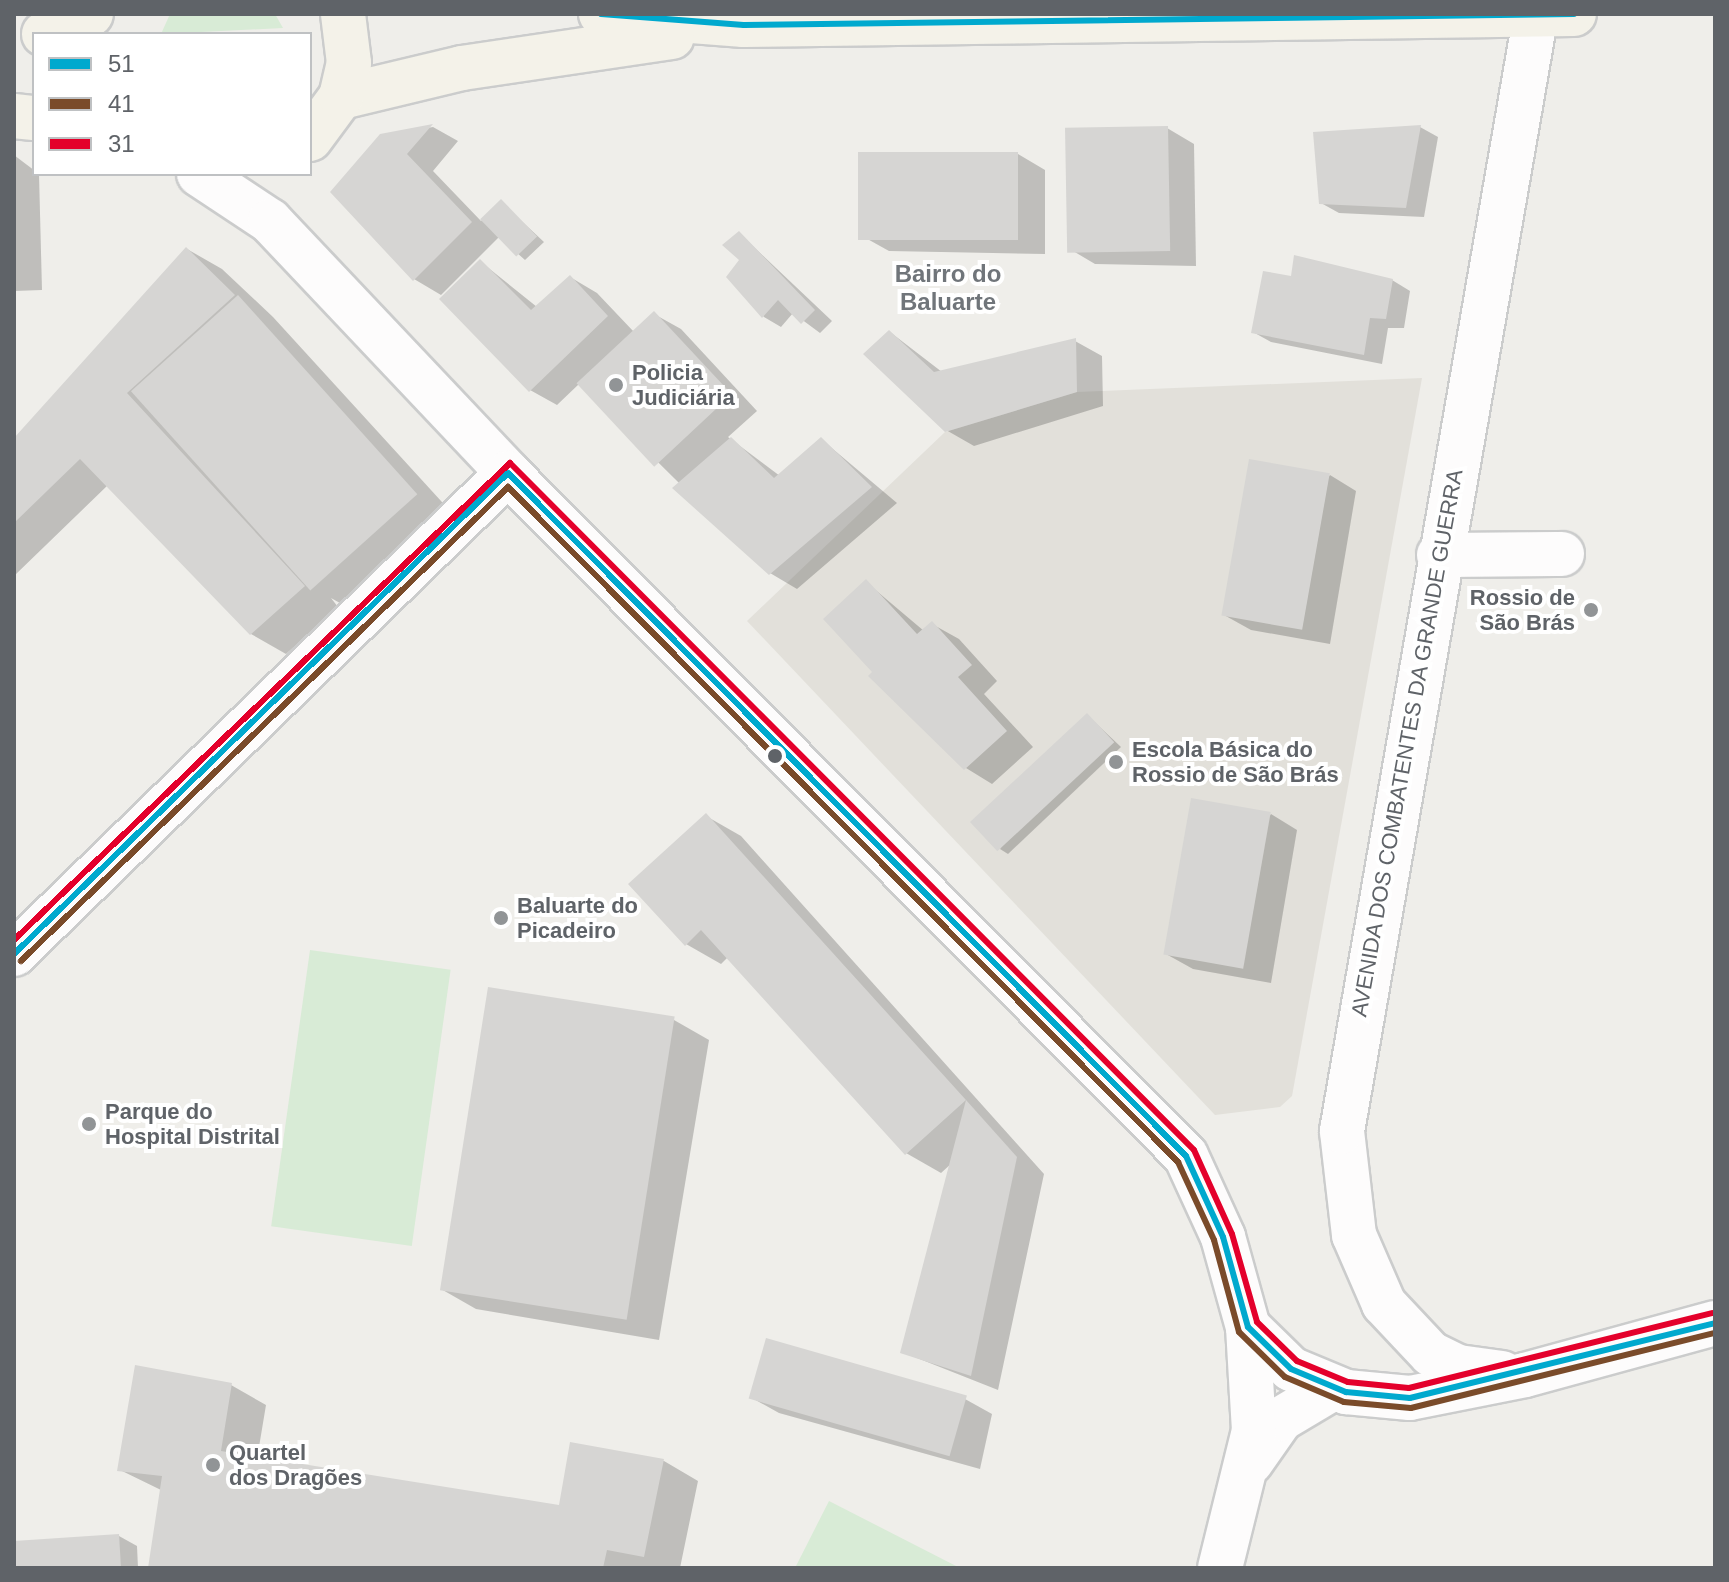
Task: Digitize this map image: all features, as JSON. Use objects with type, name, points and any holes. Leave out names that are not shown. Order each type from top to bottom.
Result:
[{"type":"main road","points":[[312,136],[341,97],[349,63],[343,14]]},
{"type":"main road","points":[[601,14],[744,25],[1574,14]]},
{"type":"main road","points":[[341,97],[462,68],[744,25]]},
{"type":"street","name":"AVENIDA DOS COMBATENTES DA GRANDE GUERRA","points":[[1525,1375],[1458,1367],[1406,1335],[1364,1266],[1347,1202],[1342,1131],[1439,555],[1536,14]]},
{"type":"street","points":[[202,176],[270,221],[508,473],[1186,1156],[1223,1237],[1248,1327],[1257,1390],[1239,1494],[1220,1568]]},
{"type":"street","points":[[14,954],[508,473]]},
{"type":"street","points":[[1439,555],[1562,554]]},
{"type":"street","points":[[1248,1327],[1321,1383],[1410,1398],[1525,1375],[1715,1323]]},
{"type":"street","points":[[1239,1494],[1268,1433],[1321,1383]]},
{"type":"shaded area","name":"Escola Básica do Rossio de São Brás","points":[[1422,378],[1292,1096],[1280,1107],[1215,1115],[747,621],[945,432],[1077,392]]},
{"type":"green space","points":[[170,14],[275,14],[283,28],[202,32],[162,32]]},
{"type":"green space","points":[[310,950],[451,970],[412,1246],[271,1226]]},
{"type":"green space","points":[[829,1501],[960,1568],[795,1568]]},
{"type":"building","points":[[433,124],[407,154],[472,222],[413,281],[330,192],[380,134]]},
{"type":"building","points":[[1421,125],[1406,208],[1319,204],[1313,132]]},
{"type":"building","points":[[1168,126],[1170,251],[1067,253],[1065,128]]},
{"type":"building","points":[[858,152],[1018,152],[1018,240],[858,240]]},
{"type":"building","points":[[501,199],[537,236],[516,257],[480,219]]},
{"type":"building","points":[[739,231],[815,310],[801,324],[778,300],[762,318],[726,277],[739,260],[722,245]]},
{"type":"building","points":[[186,247],[235,295],[127,393],[305,586],[250,635],[80,459],[14,523],[14,438]]},
{"type":"building","points":[[1294,255],[1393,279],[1386,319],[1370,318],[1364,355],[1251,333],[1263,271],[1291,276]]},
{"type":"building","points":[[480,259],[531,310],[570,275],[608,316],[529,392],[439,299]]},
{"type":"building","points":[[238,295],[417,494],[310,591],[131,391]]},
{"type":"building","points":[[654,311],[732,394],[654,467],[576,383]]},
{"type":"building","points":[[889,330],[934,372],[1076,338],[1077,392],[945,432],[863,354]]},
{"type":"building","points":[[731,437],[774,478],[821,437],[872,487],[769,575],[672,488]]},
{"type":"building","points":[[1249,459],[1330,473],[1302,630],[1221,616]]},
{"type":"building","points":[[866,579],[917,634],[932,621],[972,665],[958,677],[1007,731],[964,770],[868,676],[872,672],[823,619]]},
{"type":"building","points":[[1087,713],[1114,742],[997,851],[970,822]]},
{"type":"building","points":[[1191,798],[1271,812],[1243,969],[1163,955]]},
{"type":"building","points":[[706,813],[966,1100],[905,1155],[701,930],[685,946],[628,884]]},
{"type":"building","points":[[488,987],[675,1017],[627,1320],[440,1290]]},
{"type":"building","points":[[966,1100],[1017,1157],[971,1376],[900,1353]]},
{"type":"building","points":[[766,1338],[967,1396],[950,1456],[749,1399]]},
{"type":"building","name":"Quartel dos Dragões","points":[[135,1365],[232,1383],[221,1451],[559,1505],[570,1442],[664,1459],[644,1557],[607,1550],[603,1568],[148,1568],[162,1476],[117,1471]]},
{"type":"building","points":[[119,1534],[121,1568],[14,1568],[14,1541]]},
{"type":"transit line","name":"51","points":[[601,14],[744,25],[1574,14]]},
{"type":"transit line","name":"31","points":[[14,940],[510,463],[1194,1150],[1232,1234],[1257,1322],[1297,1361],[1348,1382],[1409,1388],[1712,1313]]},
{"type":"transit line","name":"51","points":[[14,954],[508,473],[1186,1156],[1223,1237],[1248,1327],[1291,1369],[1346,1392],[1410,1398],[1715,1323]]},
{"type":"transit line","name":"41","points":[[21,961],[508,487],[1178,1162],[1214,1240],[1239,1332],[1285,1377],[1344,1402],[1411,1408],[1715,1333]]},
{"type":"place","name":"Policia Judiciária","points":[[616,385]]},
{"type":"place","name":"Rossio de São Brás","points":[[1591,610]]},
{"type":"place","name":"Escola Básica do Rossio de São Brás","points":[[1116,762]]},
{"type":"place","name":"Baluarte do Picadeiro","points":[[501,918]]},
{"type":"place","name":"Parque do Hospital Distrital","points":[[89,1124]]},
{"type":"place","name":"Quartel dos Dragões","points":[[213,1465]]},
{"type":"district","name":"Bairro do Baluarte","points":[[948,288]]}]
